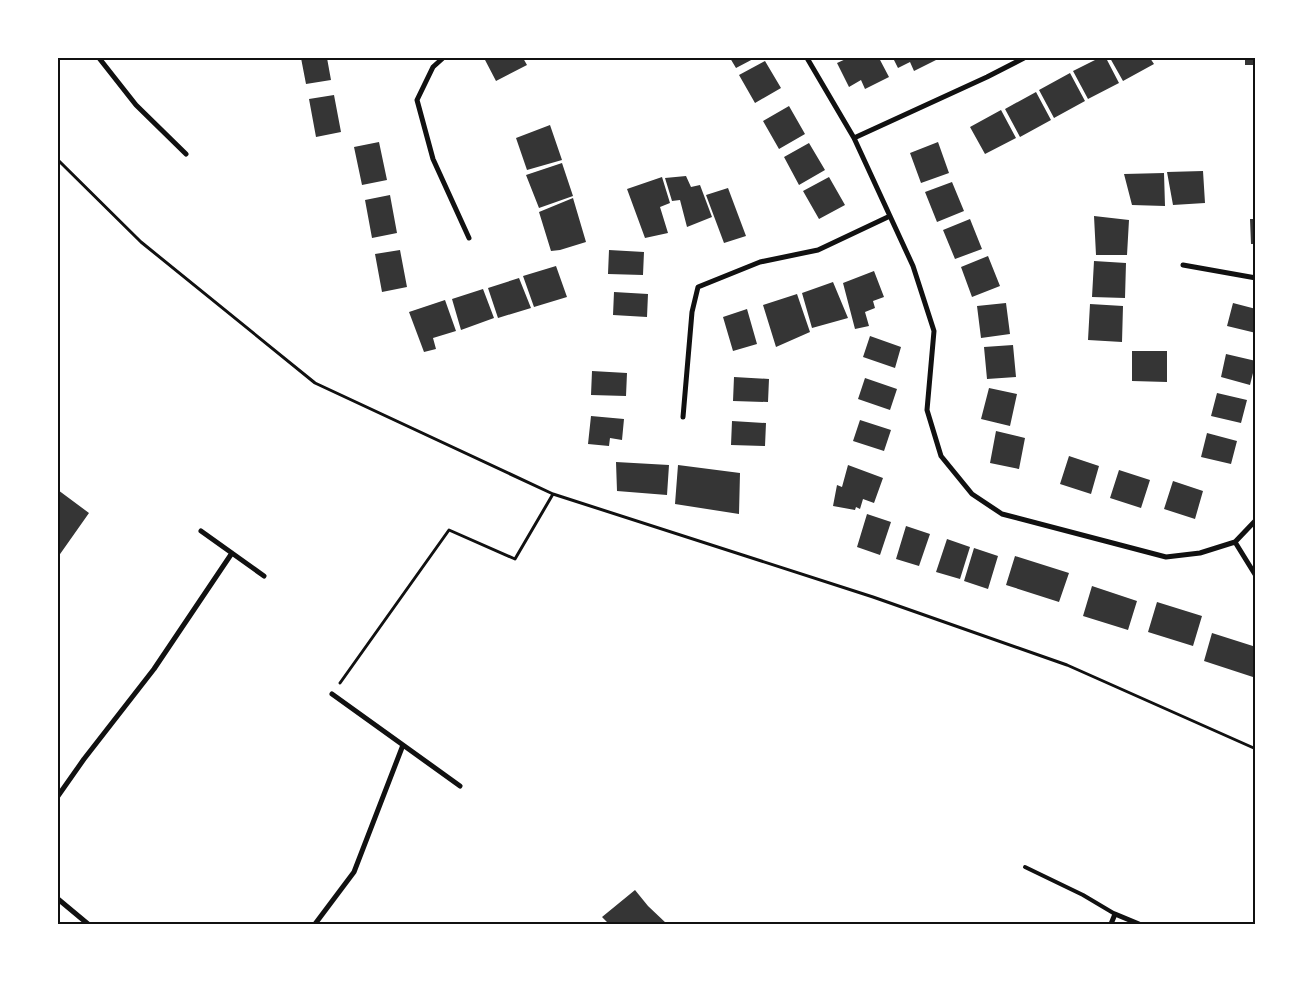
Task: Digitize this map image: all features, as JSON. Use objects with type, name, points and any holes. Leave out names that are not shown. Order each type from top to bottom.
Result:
[{"type":"street","points":[[99,58],[136,105],[186,154]]},
{"type":"street","points":[[443,58],[433,67],[417,100],[433,158],[468,238]]},
{"type":"street","points":[[807,58],[854,138],[913,266],[934,331],[927,410],[941,456],[972,494],[1002,514],[1166,557],[1200,553],[1235,542],[1256,520]]},
{"type":"street","points":[[854,138],[1024,58]]},
{"type":"street","points":[[683,417],[692,312],[698,287],[760,262],[818,250],[890,216]]},
{"type":"street","points":[[1183,265],[1256,278]]},
{"type":"street","points":[[202,531],[264,576]]},
{"type":"street","points":[[1235,542],[1256,576]]},
{"type":"street","points":[[58,796],[84,759],[154,669],[232,552]]},
{"type":"street","points":[[332,694],[460,786]]},
{"type":"street","points":[[315,924],[354,872],[404,745]]},
{"type":"street","points":[[58,899],[88,924]]},
{"type":"street","points":[[1111,924],[1115,914],[1138,924]]},
{"type":"lane","points":[[1025,867],[1083,895],[1115,914]]},
{"type":"path","points":[[58,160],[141,242],[314,383],[553,494],[873,597],[1067,665],[1256,749]]},
{"type":"path","points":[[332,694],[449,530],[515,559],[553,494]]},
{"type":"building","points":[[301,58],[327,58],[331,80],[306,84]]},
{"type":"building","points":[[484,58],[523,58],[527,65],[496,81]]},
{"type":"building","points":[[730,58],[755,58],[736,68]]},
{"type":"building","points":[[848,58],[879,58],[889,77],[865,89],[861,80],[849,87],[837,63]]},
{"type":"building","points":[[893,58],[940,58],[914,71],[910,62],[898,68]]},
{"type":"building","points":[[1099,58],[1106,58],[1119,83],[1088,99],[1073,71]]},
{"type":"building","points":[[1110,58],[1150,58],[1154,64],[1123,81]]},
{"type":"building","points":[[1245,58],[1256,58],[1256,65],[1245,65]]},
{"type":"building","points":[[765,61],[781,88],[755,103],[739,75]]},
{"type":"building","points":[[1070,73],[1085,101],[1054,118],[1039,90]]},
{"type":"building","points":[[1036,92],[1051,120],[1020,137],[1005,109]]},
{"type":"building","points":[[334,95],[341,132],[316,137],[309,99]]},
{"type":"building","points":[[789,106],[805,134],[779,149],[763,121]]},
{"type":"building","points":[[1001,110],[1016,138],[985,154],[970,127]]},
{"type":"building","points":[[550,125],[562,160],[527,170],[516,138]]},
{"type":"building","points":[[379,142],[387,180],[362,185],[354,147]]},
{"type":"building","points":[[938,142],[949,173],[921,183],[910,153]]},
{"type":"building","points":[[809,143],[825,170],[799,185],[784,157]]},
{"type":"building","points":[[562,163],[573,196],[539,208],[526,175]]},
{"type":"building","points":[[1203,171],[1205,203],[1173,205],[1167,172]]},
{"type":"building","points":[[1164,173],[1165,206],[1132,205],[1124,174]]},
{"type":"building","points":[[686,176],[691,187],[700,185],[712,217],[687,227],[680,200],[672,201],[665,178]]},
{"type":"building","points":[[662,177],[670,203],[660,207],[668,233],[645,238],[627,189]]},
{"type":"building","points":[[829,177],[845,205],[819,219],[803,191]]},
{"type":"building","points":[[952,182],[964,211],[937,222],[925,192]]},
{"type":"building","points":[[728,188],[746,236],[724,243],[706,195]]},
{"type":"building","points":[[390,195],[397,233],[372,238],[365,200]]},
{"type":"building","points":[[573,198],[586,242],[551,251],[539,212]]},
{"type":"building","points":[[1094,216],[1129,220],[1127,255],[1096,255]]},
{"type":"building","points":[[970,219],[982,249],[955,259],[943,230]]},
{"type":"building","points":[[1250,219],[1256,219],[1256,244],[1251,244]]},
{"type":"building","points":[[400,250],[407,287],[382,292],[375,254]]},
{"type":"building","points":[[609,250],[644,252],[643,275],[608,274]]},
{"type":"building","points":[[988,256],[1000,286],[972,297],[961,267]]},
{"type":"building","points":[[1094,261],[1126,263],[1125,298],[1092,297]]},
{"type":"building","points":[[556,266],[567,297],[534,307],[523,276]]},
{"type":"building","points":[[874,271],[884,297],[873,301],[875,308],[865,312],[869,326],[855,329],[843,283]]},
{"type":"building","points":[[519,278],[531,308],[498,318],[488,288]]},
{"type":"building","points":[[833,282],[848,318],[812,328],[802,293]]},
{"type":"building","points":[[483,289],[494,318],[461,330],[452,299]]},
{"type":"building","points":[[614,292],[648,294],[647,317],[613,315]]},
{"type":"building","points":[[797,294],[810,332],[776,347],[763,305]]},
{"type":"building","points":[[445,300],[456,331],[433,338],[436,349],[424,352],[409,312]]},
{"type":"building","points":[[1006,303],[1010,334],[981,338],[977,306]]},
{"type":"building","points":[[1233,303],[1256,309],[1256,333],[1227,326]]},
{"type":"building","points":[[1090,304],[1123,306],[1122,342],[1088,340]]},
{"type":"building","points":[[747,309],[757,344],[733,351],[723,317]]},
{"type":"building","points":[[870,336],[901,347],[895,368],[863,357]]},
{"type":"building","points":[[1013,345],[1016,377],[987,379],[984,347]]},
{"type":"building","points":[[1132,351],[1167,351],[1167,382],[1132,381]]},
{"type":"building","points":[[1226,354],[1256,361],[1250,385],[1221,377]]},
{"type":"building","points":[[592,371],[627,373],[626,396],[591,395]]},
{"type":"building","points":[[734,377],[769,379],[768,402],[733,401]]},
{"type":"building","points":[[865,378],[897,389],[890,410],[858,399]]},
{"type":"building","points":[[989,388],[1017,394],[1010,426],[981,419]]},
{"type":"building","points":[[1217,393],[1247,400],[1241,423],[1211,416]]},
{"type":"building","points":[[591,416],[624,419],[622,440],[610,438],[609,446],[588,444]]},
{"type":"building","points":[[860,420],[891,430],[884,451],[853,441]]},
{"type":"building","points":[[732,421],[766,423],[765,446],[731,445]]},
{"type":"building","points":[[996,431],[1025,438],[1019,469],[990,463]]},
{"type":"building","points":[[1207,433],[1237,441],[1231,464],[1201,457]]},
{"type":"building","points":[[1069,456],[1099,466],[1091,494],[1060,484]]},
{"type":"building","points":[[616,462],[669,465],[667,495],[617,491]]},
{"type":"building","points":[[678,465],[740,473],[739,514],[675,504]]},
{"type":"building","points":[[848,465],[883,478],[874,503],[863,499],[860,509],[856,507],[855,510],[833,506],[837,485],[842,487]]},
{"type":"building","points":[[1119,470],[1150,480],[1141,508],[1110,498]]},
{"type":"building","points":[[1173,481],[1203,491],[1195,519],[1164,509]]},
{"type":"building","points":[[58,490],[89,513],[58,557]]},
{"type":"building","points":[[867,514],[891,522],[880,555],[857,547]]},
{"type":"building","points":[[906,526],[930,534],[919,566],[896,559]]},
{"type":"building","points":[[947,539],[970,547],[960,579],[936,572]]},
{"type":"building","points":[[974,548],[998,556],[988,589],[964,581]]},
{"type":"building","points":[[1015,556],[1069,573],[1059,602],[1006,585]]},
{"type":"building","points":[[1092,586],[1137,601],[1128,630],[1083,616]]},
{"type":"building","points":[[1157,602],[1202,616],[1193,646],[1148,632]]},
{"type":"building","points":[[1212,633],[1256,647],[1256,678],[1204,661]]},
{"type":"building","points":[[635,890],[667,924],[609,924],[602,917]]}]
